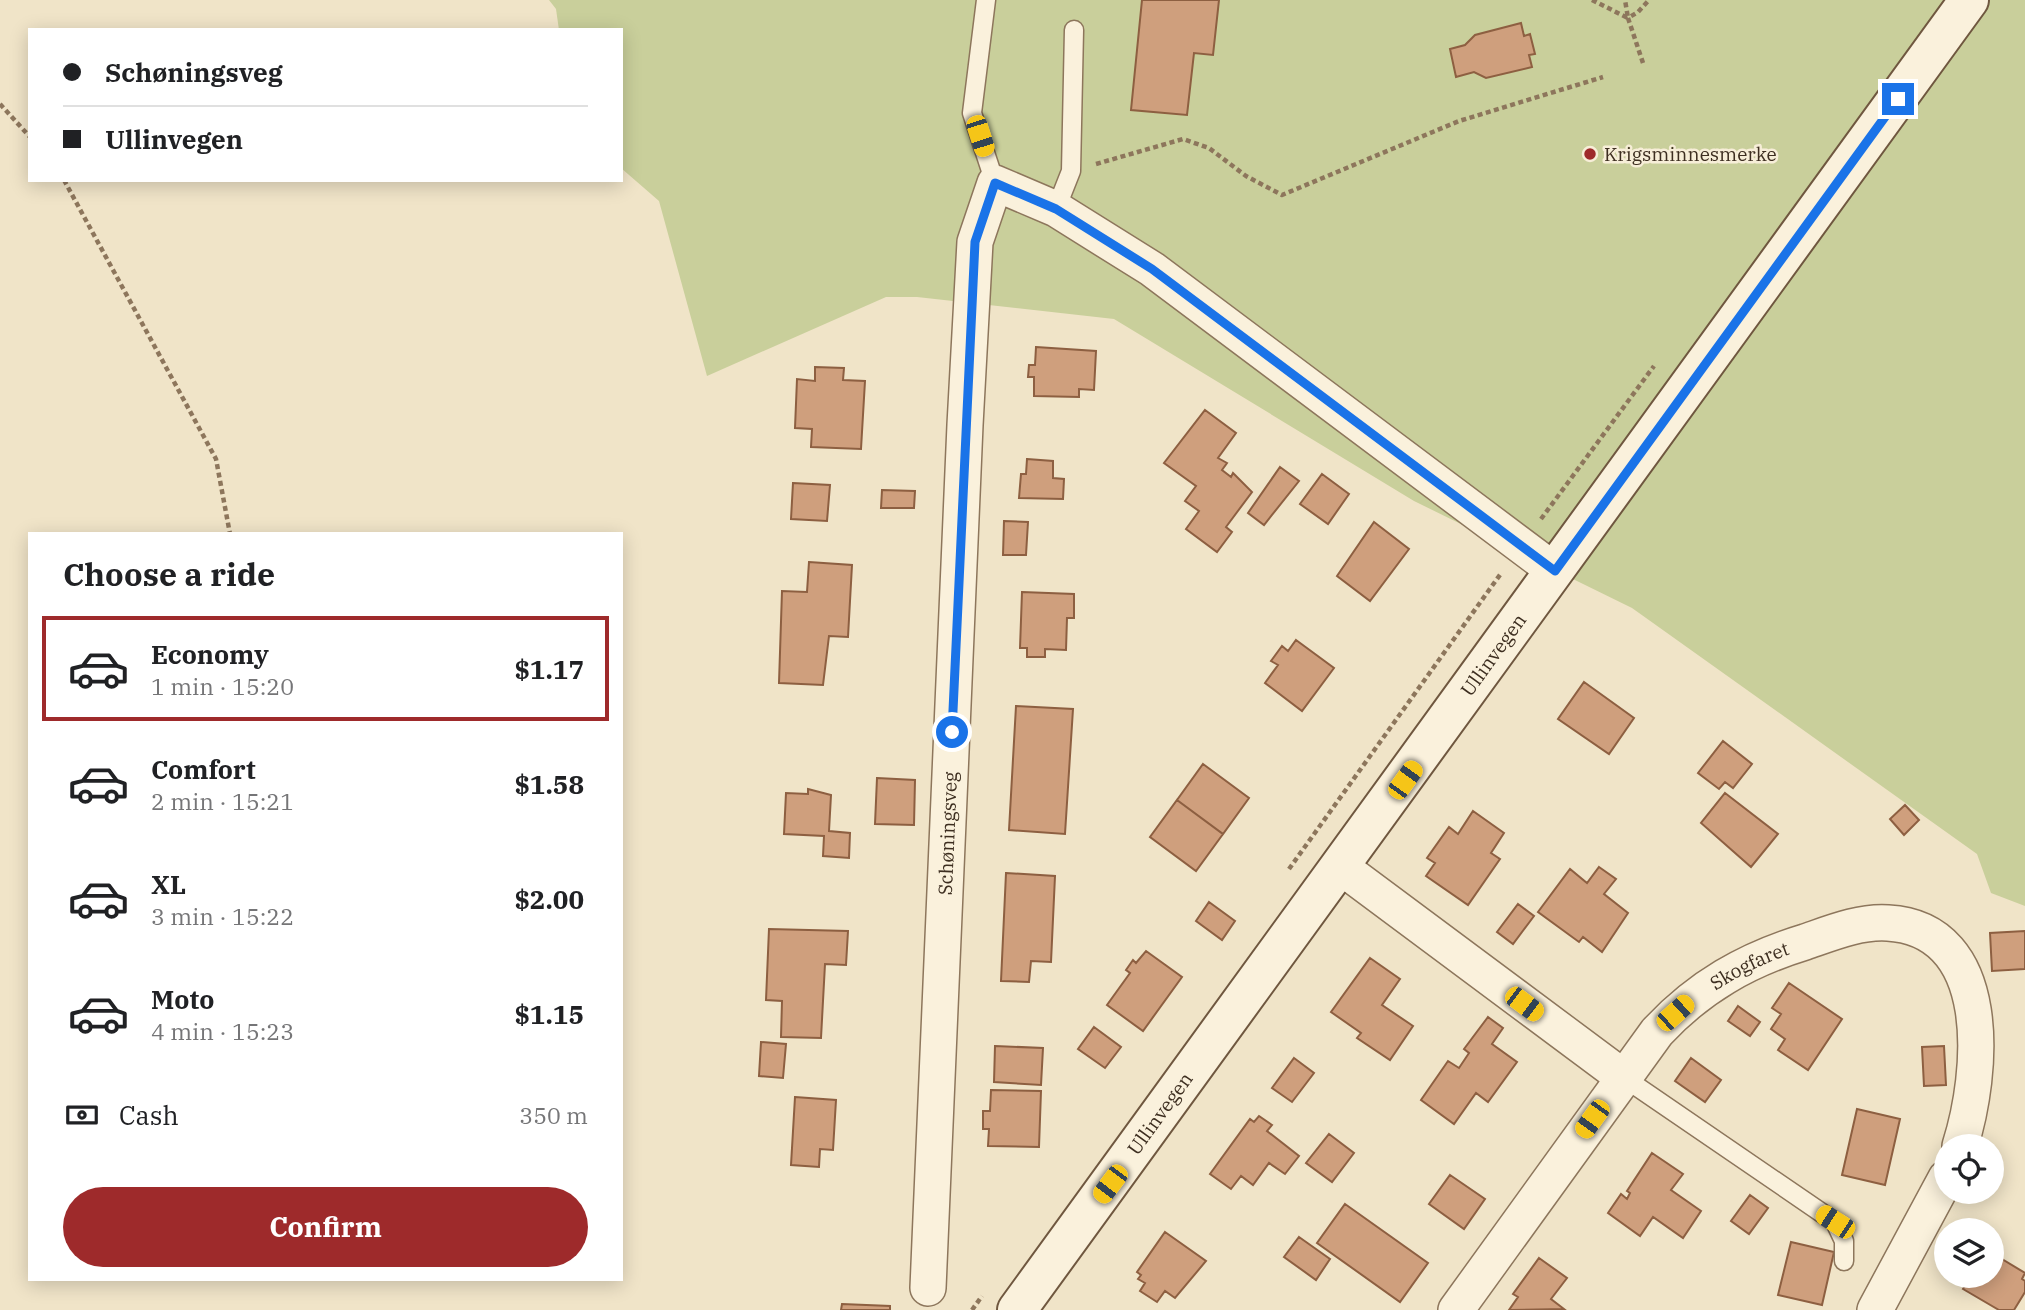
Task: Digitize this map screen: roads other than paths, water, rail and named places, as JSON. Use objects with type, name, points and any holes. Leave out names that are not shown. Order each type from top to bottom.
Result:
[{"type":"main road","name":"Ullinvegen","points":[[1017,1310],[1969,0]]},
{"type":"street","points":[[995,183],[1056,209],[1152,269],[1555,571]]},
{"type":"street","name":"Schøningsveg","points":[[928,1288],[975,242],[995,183]]},
{"type":"street","points":[[1341,867],[1623,1077]]},
{"type":"street","name":"Skogfaret","points":[[1456,1310],[1623,1077],[1675,1013],[1695,994],[1741,966],[1780,950],[1872,923],[1907,926],[1937,940],[1964,975],[1973,1004],[1976,1081],[1963,1134]]},
{"type":"street","points":[[1875,1310],[1934,1200]]},
{"type":"lane","points":[[986,0],[972,113],[995,183]]},
{"type":"lane","points":[[1056,209],[1071,171],[1074,30]]},
{"type":"lane","points":[[1623,1077],[1835,1222],[1844,1241],[1844,1261]]},
{"type":"place","name":"Krigsminnesmerke","points":[[1590,154]]}]
